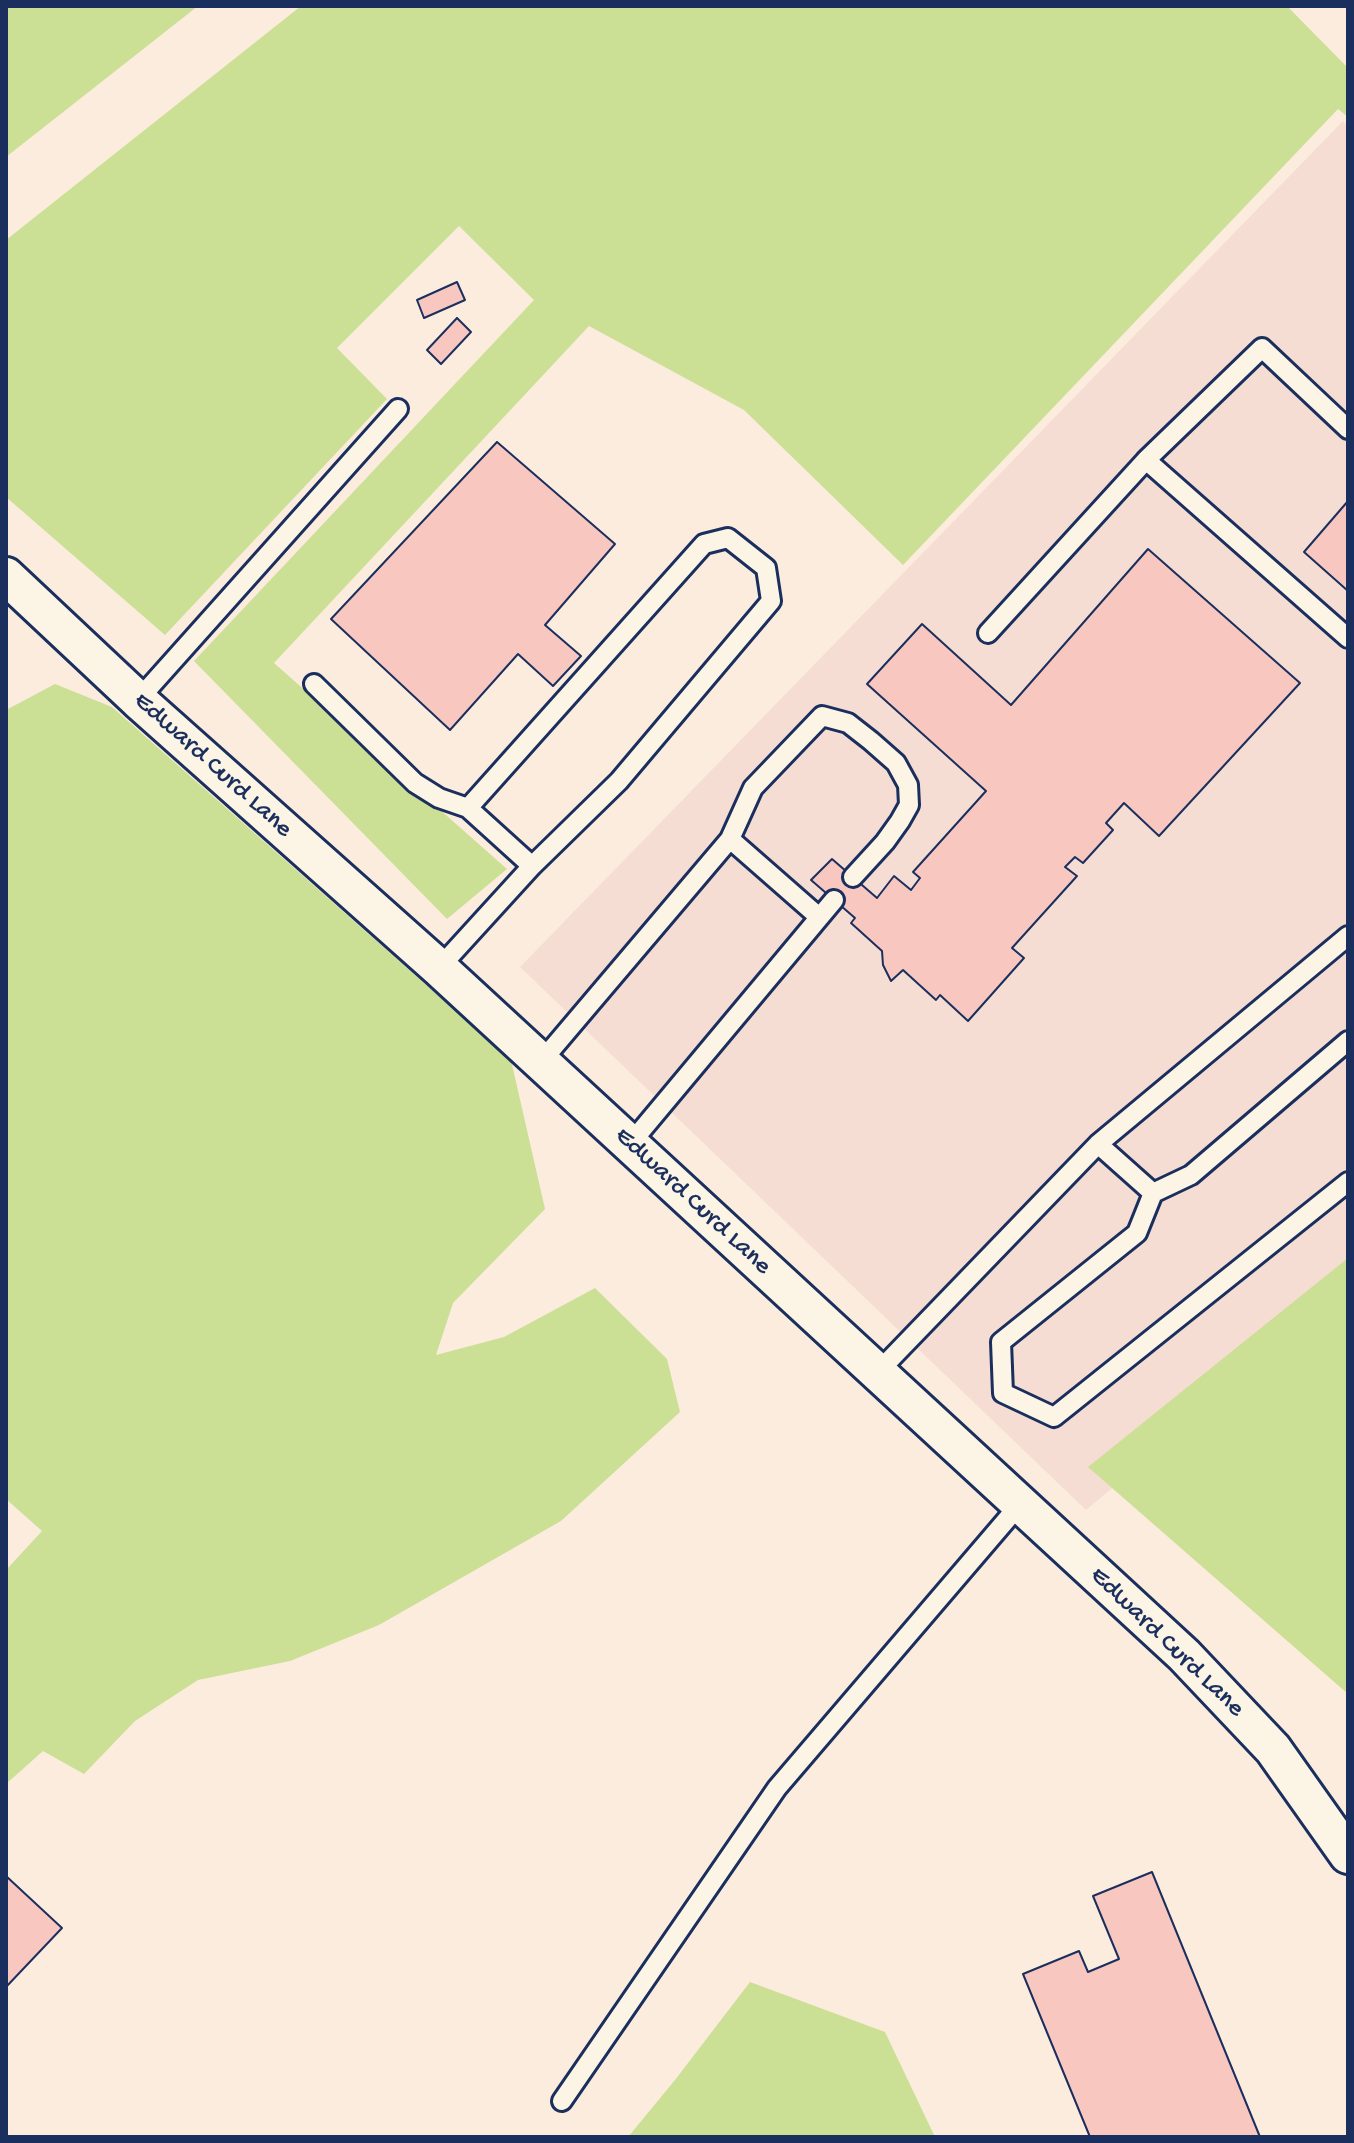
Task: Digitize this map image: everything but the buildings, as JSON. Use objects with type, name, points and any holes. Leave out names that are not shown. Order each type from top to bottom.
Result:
[{"type":"street","name":"Edward Curd Lane","points":[[9,586],[439,968],[1184,1655],[1273,1749],[1348,1855]]},
{"type":"lane","points":[[988,633],[1146,460],[1262,348],[1348,429]]},
{"type":"lane","points":[[138,700],[398,409]]},
{"type":"lane","points":[[1146,460],[1348,638]]},
{"type":"lane","points":[[439,968],[532,866],[619,781],[771,601],[766,568],[728,538],[704,544],[468,808]]},
{"type":"lane","points":[[314,684],[415,783],[439,798],[468,808],[532,866]]},
{"type":"lane","points":[[540,1063],[730,839],[753,788],[822,716],[848,723],[896,763],[908,785],[909,805],[885,842],[853,877]]},
{"type":"lane","points":[[730,839],[819,917]]},
{"type":"lane","points":[[630,1144],[834,900]]},
{"type":"lane","points":[[877,1373],[1098,1144],[1348,936]]},
{"type":"lane","points":[[1348,1041],[1191,1175],[1153,1193],[1137,1233],[1001,1342],[1003,1393],[1054,1417],[1348,1182]]},
{"type":"lane","points":[[1098,1144],[1153,1193]]},
{"type":"lane","points":[[562,2101],[777,1788],[1020,1504]]},
{"type":"shaded area","points":[[1343,121],[1348,127],[1348,1290],[1086,1510],[520,967]]},
{"type":"green space","points":[[6,6],[198,6],[6,157]]},
{"type":"green space","points":[[301,6],[1287,6],[1348,68],[1348,117],[1338,109],[903,565],[744,410],[589,326],[274,663],[507,869],[447,919],[194,661],[534,300],[459,226],[337,348],[387,399],[165,635],[6,497],[6,240]]},
{"type":"green space","points":[[55,684],[112,707],[511,1060],[545,1209],[453,1303],[436,1355],[504,1337],[595,1288],[667,1359],[680,1412],[561,1521],[379,1625],[290,1661],[198,1680],[135,1721],[84,1774],[43,1751],[6,1784],[6,1570],[42,1531],[6,1499],[6,710]]},
{"type":"green space","points":[[1348,1258],[1348,1694],[1088,1467]]},
{"type":"green space","points":[[750,1982],[885,2032],[935,2137],[628,2137]]}]
